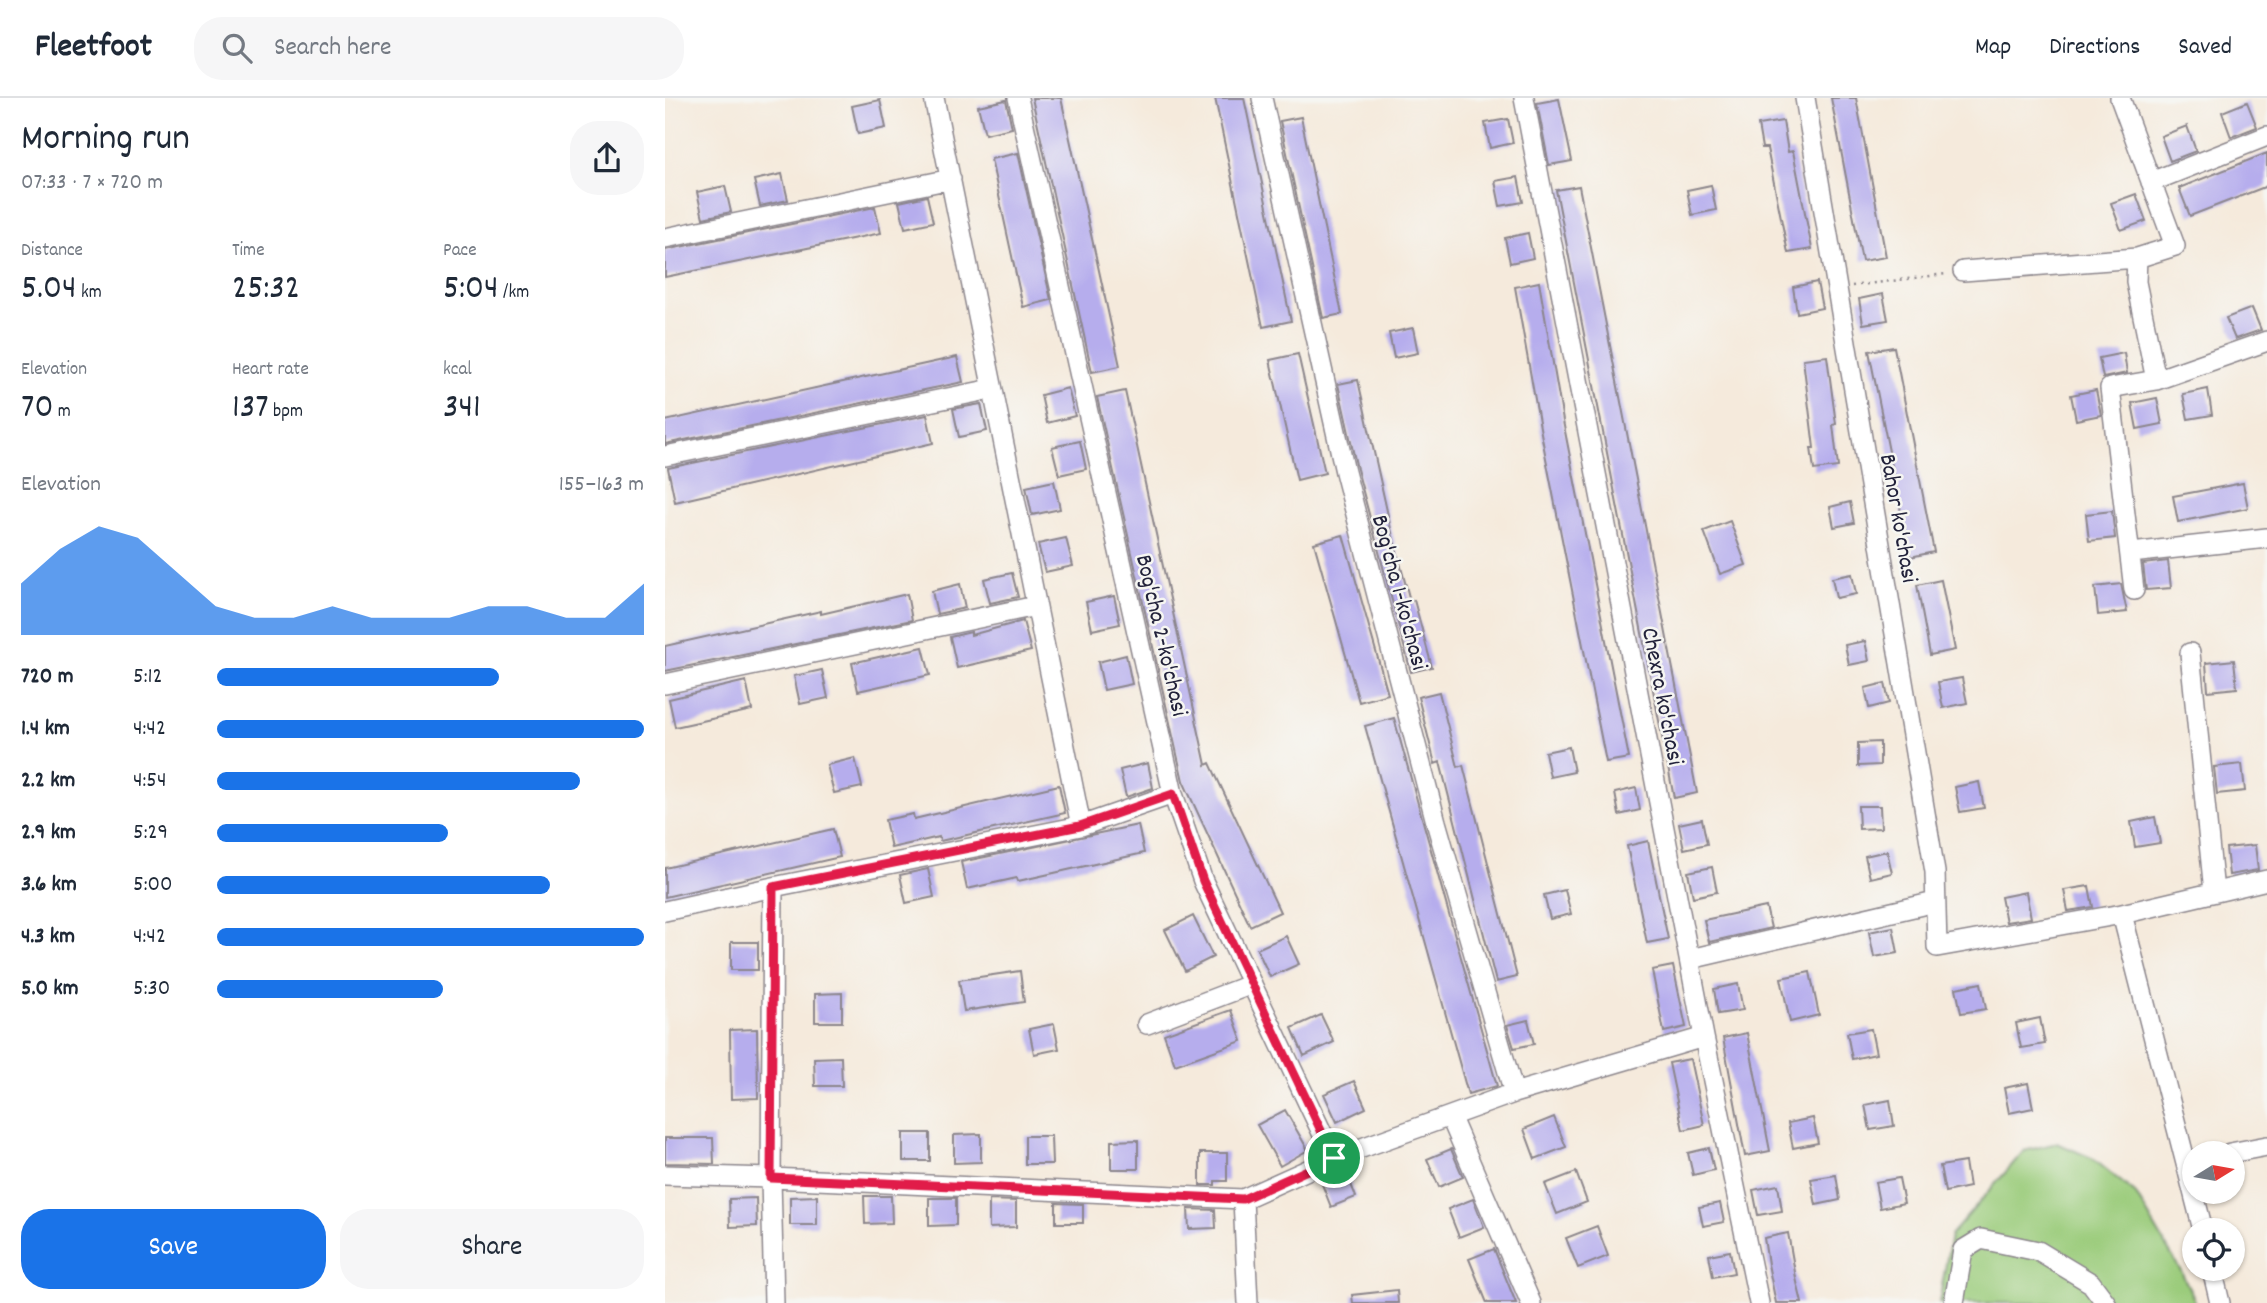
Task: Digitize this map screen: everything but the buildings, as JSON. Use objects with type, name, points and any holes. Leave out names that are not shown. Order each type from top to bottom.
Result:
[{"type":"street","points":[[934,98],[1080,826]]},
{"type":"street","name":"Bog'cha 2-ko'chasi","points":[[1018,98],[1173,794],[1203,881],[1334,1158]]},
{"type":"street","name":"Bog'cha 1-ko'chasi","points":[[1262,98],[1345,472],[1436,822],[1514,1093]]},
{"type":"street","name":"Chexra ko'chasi","points":[[1524,98],[1704,1037],[1759,1303]]},
{"type":"street","name":"Bahor ko'chasi","points":[[1805,98],[1935,872],[1937,947],[2122,914]]},
{"type":"street","points":[[1963,271],[2137,258],[2175,246],[2120,98]]},
{"type":"street","points":[[2151,182],[2267,136]]},
{"type":"street","points":[[665,238],[951,178]]},
{"type":"street","points":[[2137,258],[2136,282],[2156,380]]},
{"type":"street","points":[[2134,590],[2110,387],[2156,380],[2267,341]]},
{"type":"street","points":[[665,456],[992,389]]},
{"type":"street","points":[[2131,553],[2267,538]]},
{"type":"street","points":[[665,684],[1036,606]]},
{"type":"street","points":[[2190,653],[2214,892]]},
{"type":"street","points":[[665,911],[1080,826],[1173,794]]},
{"type":"street","points":[[2185,1141],[2122,914],[2267,880]]},
{"type":"street","points":[[773,887],[771,1178],[774,1303]]},
{"type":"street","points":[[1690,959],[1935,902]]},
{"type":"street","points":[[1147,1024],[1252,984]]},
{"type":"street","points":[[665,1175],[1243,1199],[1334,1158],[1451,1118],[1514,1093],[1704,1037]]},
{"type":"street","points":[[1451,1118],[1531,1303]]},
{"type":"street","points":[[2245,1150],[2267,1146]]},
{"type":"street","points":[[1243,1199],[1248,1303]]},
{"type":"street","points":[[1954,1303],[1963,1250],[1981,1239],[2038,1251],[2091,1283],[2106,1303]]},
{"type":"street","points":[[2215,1281],[2220,1303]]},
{"type":"path","points":[[1836,288],[1963,271]]},
{"type":"green space","points":[[2057,1143],[2092,1158],[2135,1193],[2182,1273],[2182,1281],[2186,1281],[2196,1303],[1939,1303],[1951,1235],[2024,1151]]},
{"type":"route","points":[[1173,794],[1203,881],[1334,1158],[1243,1199],[771,1178],[773,887],[1080,826],[1173,794]]}]
